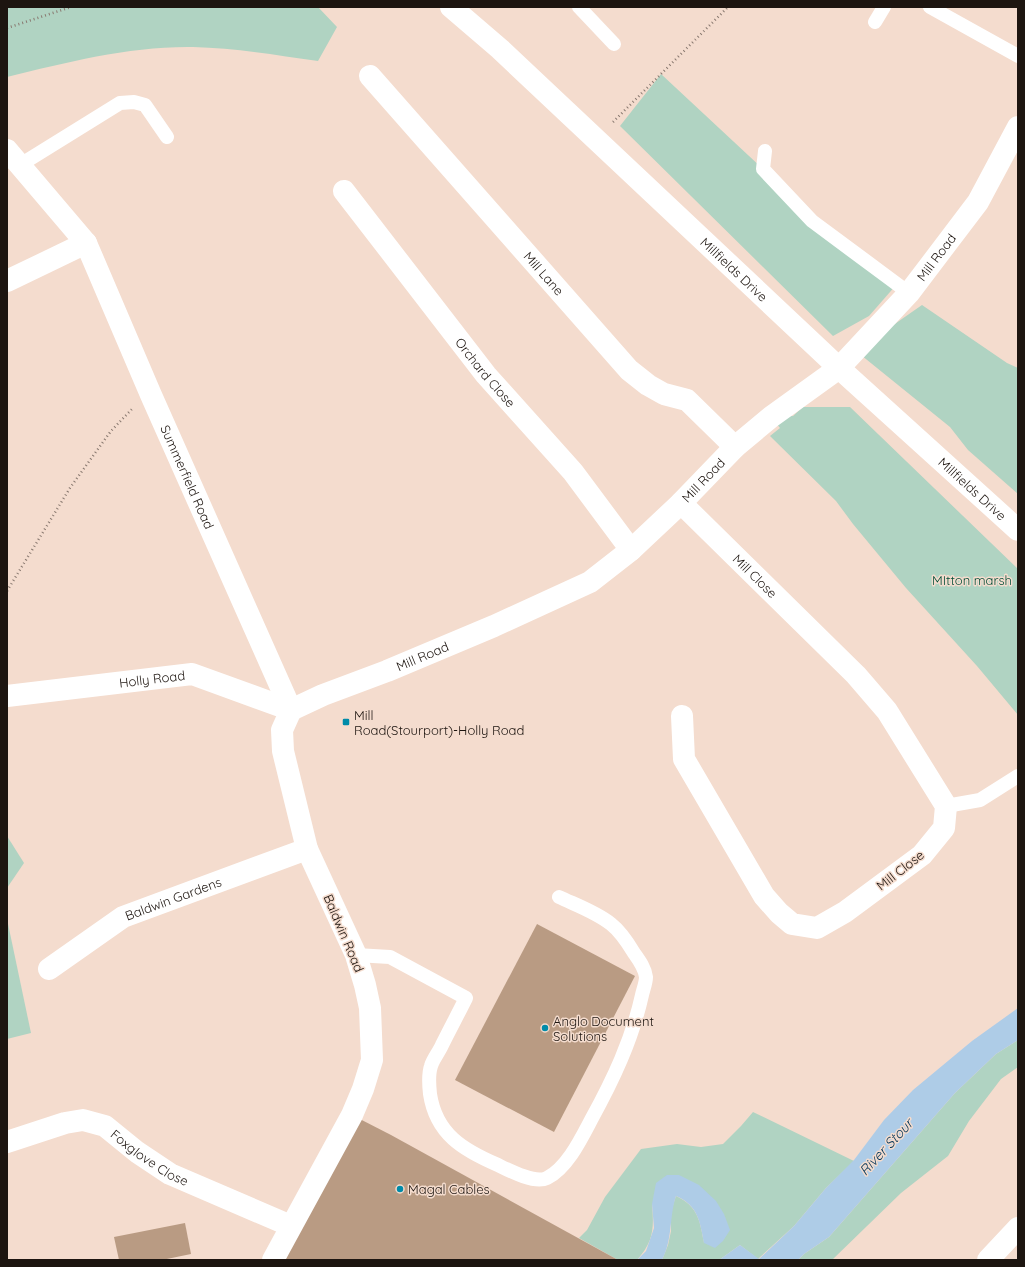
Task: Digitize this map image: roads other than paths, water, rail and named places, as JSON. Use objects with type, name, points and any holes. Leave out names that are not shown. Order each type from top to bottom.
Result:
[{"type":"street","name":"Millfields Drive","points":[[452,7],[500,50],[839,368],[1018,530]]},
{"type":"street","name":"Mill Lane","points":[[370,76],[629,370],[648,385],[664,394],[687,400],[735,447]]},
{"type":"street","name":"Mill Road","points":[[291,710],[323,695],[386,671],[494,626],[590,582],[631,550],[681,503],[735,447],[771,417],[839,368],[909,293],[978,202],[1018,127]]},
{"type":"street","name":"Summerfield Road","points":[[14,157],[86,243],[150,395],[291,710]]},
{"type":"street","name":"Orchard Close","points":[[344,191],[486,375],[573,472],[631,550]]},
{"type":"street","points":[[7,281],[86,243]]},
{"type":"street","name":"Mill Close","points":[[681,503],[856,675],[887,711],[946,806],[944,828],[922,855],[846,912],[817,928],[792,924],[779,913],[764,896],[684,759],[682,716]]},
{"type":"street","name":"Holly Road","points":[[7,696],[192,674],[291,710]]},
{"type":"street","name":"Baldwin Road","points":[[272,1260],[352,1115],[363,1089],[372,1060],[370,1008],[356,955],[307,849],[283,751],[282,730],[291,710]]},
{"type":"street","name":"Baldwin Gardens","points":[[49,968],[123,917],[307,849]]},
{"type":"street","name":"Foxglove Close","points":[[7,1142],[65,1123],[83,1120],[105,1126],[137,1152],[170,1174],[291,1226]]},
{"type":"street","points":[[988,1260],[1018,1228]]},
{"type":"lane","points":[[579,7],[614,44]]},
{"type":"lane","points":[[875,22],[884,7]]},
{"type":"lane","points":[[930,7],[1018,56]]},
{"type":"lane","points":[[14,157],[120,103],[134,102],[146,105],[167,137]]},
{"type":"lane","points":[[764,151],[763,168],[812,221],[909,293]]},
{"type":"lane","points":[[946,806],[980,800],[1018,776]]},
{"type":"lane","points":[[356,955],[390,957],[466,998],[430,1067],[429,1084],[436,1117],[445,1132],[468,1149],[513,1172],[533,1179],[545,1179],[556,1172],[572,1153],[584,1135],[612,1081],[637,1016],[646,978],[642,965],[635,954],[626,940],[612,925],[600,916],[559,897]]},
{"type":"water","name":"River Stour","points":[[1018,1008],[1018,1040],[996,1054],[955,1093],[829,1237],[804,1254],[798,1260],[719,1260],[740,1245],[759,1259],[794,1226],[826,1188],[854,1160],[884,1120],[913,1090],[972,1041]]},
{"type":"water","points":[[667,1175],[679,1175],[699,1185],[716,1201],[724,1214],[730,1230],[723,1241],[715,1248],[704,1243],[697,1215],[689,1204],[676,1196],[672,1212],[668,1244],[662,1260],[637,1260],[646,1251],[654,1228],[652,1204],[656,1183]]},
{"type":"place","name":"Mill Road(Stourport)-Holly Road","points":[[346,722]]},
{"type":"place","name":"Anglo Document Solutions","points":[[545,1028]]},
{"type":"place","name":"Magal Cables","points":[[400,1189]]},
{"type":"park label","name":"MItton marsh","points":[[972,580]]}]
